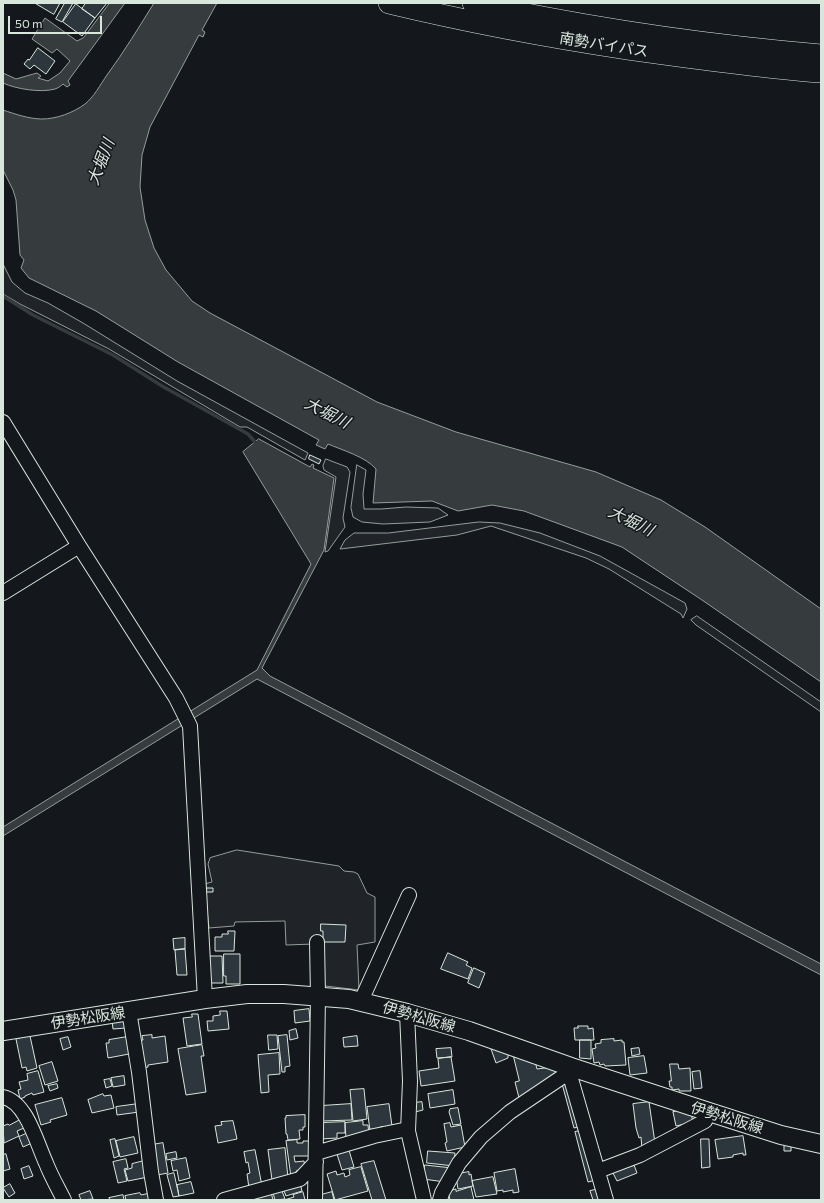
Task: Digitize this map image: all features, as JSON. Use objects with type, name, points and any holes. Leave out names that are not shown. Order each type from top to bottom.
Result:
[{"type":"highway","name":"南勢バイパス","points":[[389,3],[568,40],[704,60],[821,72]]},
{"type":"highway","name":"南勢バイパス","points":[[473,3],[570,23],[706,43],[821,56]]},
{"type":"main road","name":"伊勢松阪線","points":[[3,1031],[205,999],[247,994],[318,996],[361,1001],[469,1031],[571,1069],[781,1135],[821,1144]]},
{"type":"street","points":[[3,422],[79,546],[176,698],[190,726],[205,999]]},
{"type":"street","points":[[3,593],[79,546]]},
{"type":"street","points":[[361,1001],[409,895]]},
{"type":"street","points":[[315,1200],[318,996],[317,942]]},
{"type":"street","points":[[129,1011],[139,1072],[151,1172],[156,1200]]},
{"type":"street","points":[[407,1013],[410,1081],[408,1129],[424,1200]]},
{"type":"street","points":[[571,1069],[571,1079],[606,1200]]},
{"type":"street","points":[[440,1200],[442,1193],[460,1163],[481,1137],[510,1112],[571,1069]]},
{"type":"street","points":[[3,1097],[7,1098],[19,1108],[30,1123],[46,1163],[64,1200]]},
{"type":"street","points":[[598,1171],[646,1152],[705,1121],[709,1112]]},
{"type":"street","points":[[224,1200],[300,1179],[316,1157],[374,1136],[408,1129]]},
{"type":"shaded area","points":[[3,264],[12,282],[25,293],[48,303],[177,381],[308,453],[305,460],[247,427],[240,427],[109,349],[3,294]]},
{"type":"shaded area","points":[[326,459],[347,467],[350,472],[343,518],[345,527],[328,551],[325,552],[336,477],[324,470],[323,466]]},
{"type":"shaded area","points":[[357,465],[366,470],[363,494],[364,509],[406,507],[438,508],[448,515],[430,522],[383,524],[362,522],[353,517],[351,508]]},
{"type":"shaded area","points":[[479,522],[500,523],[540,533],[600,556],[685,603],[687,609],[683,618],[681,614],[609,569],[586,558],[491,526],[457,535],[340,549],[345,540],[354,533],[388,533]]},
{"type":"shaded area","points":[[697,616],[821,702],[821,712],[696,625],[691,620]]},
{"type":"shaded area","points":[[237,850],[339,866],[344,871],[358,874],[367,893],[375,897],[375,942],[357,945],[359,990],[317,985],[314,944],[286,945],[285,921],[235,922],[234,926],[209,928],[204,884],[212,882],[208,864],[210,858]]},
{"type":"water","points":[[110,3],[125,3],[68,81],[70,85],[67,87],[63,84],[55,89],[43,91],[21,89],[3,83],[3,73],[16,79],[37,73],[41,76],[38,78],[48,81],[60,73],[70,61],[57,49],[52,53],[32,39],[45,18],[77,41],[83,38]]},
{"type":"water","name":"大堀川","points":[[154,3],[217,3],[202,30],[205,32],[203,37],[199,35],[150,127],[142,155],[140,187],[145,220],[154,248],[166,270],[192,301],[210,313],[377,402],[456,432],[596,472],[661,500],[705,527],[821,609],[821,682],[622,547],[524,511],[492,505],[458,511],[432,501],[373,503],[376,469],[366,461],[354,454],[328,444],[325,449],[316,445],[319,440],[178,362],[96,311],[29,278],[21,268],[24,260],[20,255],[16,200],[13,190],[3,170],[3,110],[17,115],[37,119],[47,119],[70,113],[85,104],[97,91]]},
{"type":"water","points":[[259,439],[310,467],[312,464],[314,465],[313,468],[334,478],[324,550],[262,668],[270,676],[821,964],[821,975],[257,679],[3,836],[3,827],[257,670],[311,564],[243,452]]},
{"type":"building","points":[[35,3],[60,3],[54,14]]},
{"type":"building","points":[[65,3],[73,3],[62,22],[56,19]]},
{"type":"building","points":[[86,3],[107,3],[95,18],[82,9]]},
{"type":"building","points":[[76,4],[95,18],[82,36],[63,22]]},
{"type":"building","points":[[38,48],[55,61],[46,74],[34,65],[30,69],[24,64]]},
{"type":"building","points":[[310,455],[321,460],[319,464],[309,459]]},
{"type":"building","points":[[207,888],[213,888],[213,892],[207,892]]},
{"type":"building","points":[[321,924],[346,925],[345,942],[323,942],[323,931],[321,931]]},
{"type":"building","points":[[228,931],[235,931],[234,951],[215,951],[215,937],[222,937],[222,934],[228,934]]},
{"type":"building","points":[[185,938],[185,949],[174,950],[173,939]]},
{"type":"building","points":[[185,949],[187,975],[177,975],[175,950]]},
{"type":"building","points":[[448,953],[468,962],[466,965],[472,968],[468,979],[441,969]]},
{"type":"building","points":[[224,954],[240,954],[240,984],[226,984],[226,976],[224,976]]},
{"type":"building","points":[[210,956],[222,956],[223,983],[210,983]]},
{"type":"building","points":[[474,968],[485,973],[479,988],[468,983]]},
{"type":"building","points":[[309,1009],[310,1021],[295,1023],[294,1011]]},
{"type":"building","points":[[220,1011],[227,1011],[229,1029],[208,1031],[207,1021],[213,1021],[213,1016],[220,1015]]},
{"type":"building","points":[[192,1014],[198,1014],[202,1044],[187,1046],[183,1018],[192,1017]]},
{"type":"building","points":[[125,1019],[126,1028],[113,1029],[112,1021]]},
{"type":"building","points":[[578,1026],[588,1026],[588,1029],[593,1028],[594,1040],[575,1040],[574,1028],[578,1028]]},
{"type":"building","points":[[296,1029],[298,1038],[290,1040],[289,1031]]},
{"type":"building","points":[[152,1035],[152,1038],[165,1036],[168,1062],[148,1065],[148,1067],[143,1068],[137,1041],[143,1040],[142,1036]]},
{"type":"building","points":[[268,1035],[277,1035],[278,1049],[269,1050]]},
{"type":"building","points":[[287,1035],[290,1066],[285,1067],[285,1072],[282,1072],[278,1036]]},
{"type":"building","points":[[30,1036],[37,1068],[27,1071],[26,1067],[22,1068],[16,1039]]},
{"type":"building","points":[[357,1036],[358,1046],[344,1047],[343,1038]]},
{"type":"building","points":[[68,1037],[71,1047],[63,1050],[60,1039]]},
{"type":"building","points":[[127,1037],[129,1054],[108,1058],[106,1043],[109,1043],[109,1040]]},
{"type":"building","points":[[614,1039],[614,1041],[622,1040],[622,1042],[624,1042],[626,1065],[605,1066],[604,1064],[600,1065],[599,1062],[594,1063],[592,1049],[596,1048],[595,1044],[601,1043],[601,1040]]},
{"type":"building","points":[[580,1040],[591,1040],[591,1059],[580,1058]]},
{"type":"building","points":[[202,1045],[204,1056],[201,1056],[206,1092],[186,1095],[178,1049]]},
{"type":"building","points":[[451,1048],[452,1057],[437,1058],[436,1049]]},
{"type":"building","points":[[495,1048],[508,1052],[508,1058],[496,1063],[491,1049]]},
{"type":"building","points":[[639,1048],[640,1054],[632,1056],[631,1049]]},
{"type":"building","points":[[279,1053],[280,1074],[268,1075],[269,1092],[261,1093],[258,1055]]},
{"type":"building","points":[[644,1056],[647,1073],[630,1075],[628,1058]]},
{"type":"building","points":[[451,1057],[455,1081],[421,1086],[419,1071],[439,1068],[438,1059]]},
{"type":"building","points":[[514,1057],[528,1059],[529,1062],[535,1061],[537,1069],[552,1067],[563,1070],[528,1096],[519,1098],[515,1082],[519,1081]]},
{"type":"building","points":[[52,1062],[58,1081],[45,1085],[39,1066]]},
{"type":"building","points":[[670,1064],[678,1064],[679,1069],[690,1068],[691,1091],[679,1091],[679,1089],[672,1090],[669,1081],[671,1081]]},
{"type":"building","points":[[38,1071],[44,1092],[33,1095],[32,1093],[20,1099],[18,1090],[21,1089],[19,1082],[28,1080],[27,1074]]},
{"type":"building","points":[[700,1071],[702,1088],[694,1089],[692,1072]]},
{"type":"building","points":[[124,1076],[125,1085],[113,1087],[111,1078]]},
{"type":"building","points":[[569,1078],[582,1126],[574,1128],[561,1080]]},
{"type":"building","points":[[110,1079],[112,1086],[106,1088],[104,1080]]},
{"type":"building","points":[[57,1084],[58,1088],[50,1091],[48,1086]]},
{"type":"building","points":[[364,1089],[367,1119],[353,1121],[350,1090]]},
{"type":"building","points":[[453,1090],[455,1104],[430,1108],[428,1094]]},
{"type":"building","points":[[103,1094],[104,1096],[111,1095],[114,1108],[92,1113],[88,1100]]},
{"type":"building","points":[[62,1098],[67,1115],[50,1120],[51,1122],[41,1125],[35,1105]]},
{"type":"building","points":[[422,1102],[423,1110],[415,1112],[414,1103]]},
{"type":"building","points":[[649,1102],[655,1143],[642,1149],[641,1137],[639,1138],[636,1128],[633,1104]]},
{"type":"building","points":[[138,1104],[139,1112],[117,1115],[116,1107]]},
{"type":"building","points":[[351,1104],[352,1120],[322,1121],[321,1106]]},
{"type":"building","points":[[389,1104],[392,1126],[380,1127],[380,1130],[370,1131],[367,1107]]},
{"type":"building","points":[[458,1108],[461,1124],[453,1125],[449,1112],[450,1109]]},
{"type":"building","points":[[684,1110],[685,1114],[691,1113],[693,1122],[676,1126],[673,1112]]},
{"type":"building","points":[[305,1115],[305,1127],[303,1127],[303,1130],[299,1130],[300,1139],[288,1140],[286,1134],[286,1116]]},
{"type":"building","points":[[20,1120],[24,1128],[17,1131],[19,1136],[4,1143],[3,1126]]},
{"type":"building","points":[[233,1121],[237,1139],[218,1143],[215,1126],[222,1125],[221,1122]]},
{"type":"building","points":[[363,1121],[363,1125],[368,1125],[369,1135],[346,1139],[345,1123]]},
{"type":"building","points":[[345,1122],[345,1133],[337,1133],[337,1138],[321,1139],[321,1123]]},
{"type":"building","points":[[450,1123],[451,1127],[461,1125],[465,1147],[447,1151],[444,1124]]},
{"type":"building","points":[[583,1130],[596,1180],[588,1182],[575,1132]]},
{"type":"building","points":[[28,1133],[32,1143],[23,1147],[19,1137]]},
{"type":"building","points":[[743,1136],[746,1155],[743,1155],[743,1153],[733,1155],[733,1157],[718,1159],[715,1140]]},
{"type":"building","points":[[134,1137],[138,1153],[120,1157],[116,1141]]},
{"type":"building","points":[[115,1139],[119,1156],[114,1158],[110,1140]]},
{"type":"building","points":[[701,1139],[709,1139],[710,1167],[702,1168]]},
{"type":"building","points":[[297,1140],[297,1143],[303,1143],[303,1141],[313,1141],[312,1156],[294,1156],[295,1162],[304,1161],[305,1169],[296,1171],[297,1176],[291,1177],[286,1141]]},
{"type":"building","points":[[163,1143],[168,1173],[157,1175],[152,1145]]},
{"type":"building","points":[[791,1145],[791,1151],[784,1151],[784,1146]]},
{"type":"building","points":[[348,1147],[354,1167],[342,1170],[336,1151]]},
{"type":"building","points":[[285,1148],[288,1178],[272,1180],[268,1150]]},
{"type":"building","points":[[255,1150],[262,1186],[249,1188],[247,1174],[250,1173],[244,1152]]},
{"type":"building","points":[[428,1151],[455,1153],[454,1166],[427,1163]]},
{"type":"building","points":[[176,1152],[177,1158],[167,1160],[166,1154]]},
{"type":"building","points":[[6,1154],[10,1169],[3,1171],[3,1155]]},
{"type":"building","points":[[186,1158],[190,1178],[179,1181],[177,1170],[173,1171],[171,1161]]},
{"type":"building","points":[[126,1159],[128,1168],[124,1169],[127,1181],[118,1183],[113,1162]]},
{"type":"building","points":[[144,1161],[148,1177],[128,1181],[125,1170],[132,1168],[132,1164]]},
{"type":"building","points":[[374,1161],[386,1200],[372,1200],[361,1164]]},
{"type":"building","points":[[630,1161],[632,1166],[634,1165],[637,1173],[617,1181],[611,1169]]},
{"type":"building","points":[[425,1165],[452,1168],[445,1182],[423,1179]]},
{"type":"building","points":[[29,1166],[33,1176],[24,1179],[21,1169]]},
{"type":"building","points":[[361,1167],[368,1191],[335,1200],[327,1174],[336,1171],[337,1175],[344,1173],[345,1177],[350,1175],[349,1170]]},
{"type":"building","points":[[515,1169],[519,1192],[513,1193],[513,1190],[503,1192],[503,1190],[497,1191],[494,1173]]},
{"type":"building","points":[[469,1172],[469,1175],[471,1174],[473,1186],[458,1189],[457,1174]]},
{"type":"building","points":[[174,1173],[179,1196],[173,1197],[167,1175]]},
{"type":"building","points":[[493,1177],[497,1194],[476,1197],[472,1181]]},
{"type":"building","points":[[191,1182],[194,1193],[179,1196],[177,1185]]},
{"type":"building","points":[[300,1183],[302,1191],[286,1196],[283,1188]]},
{"type":"building","points":[[10,1184],[15,1193],[9,1197],[3,1188]]},
{"type":"building","points":[[471,1187],[474,1200],[450,1200],[448,1191],[456,1189],[456,1191]]},
{"type":"building","points":[[599,1189],[602,1200],[593,1200],[590,1191]]},
{"type":"building","points":[[90,1191],[93,1199],[81,1200],[79,1195]]},
{"type":"building","points":[[282,1191],[285,1199],[275,1200],[273,1193]]},
{"type":"building","points":[[271,1192],[273,1200],[251,1200],[250,1198]]},
{"type":"building","points":[[303,1192],[305,1200],[284,1200],[294,1197],[293,1195]]},
{"type":"building","points":[[332,1192],[334,1200],[323,1200],[321,1195]]},
{"type":"building","points":[[140,1193],[141,1195],[150,1193],[151,1200],[126,1200],[125,1196]]},
{"type":"building","points":[[123,1195],[124,1200],[110,1200],[109,1198]]},
{"type":"waterway","points":[[3,296],[33,315],[113,355],[162,386],[248,434],[255,442]]}]
